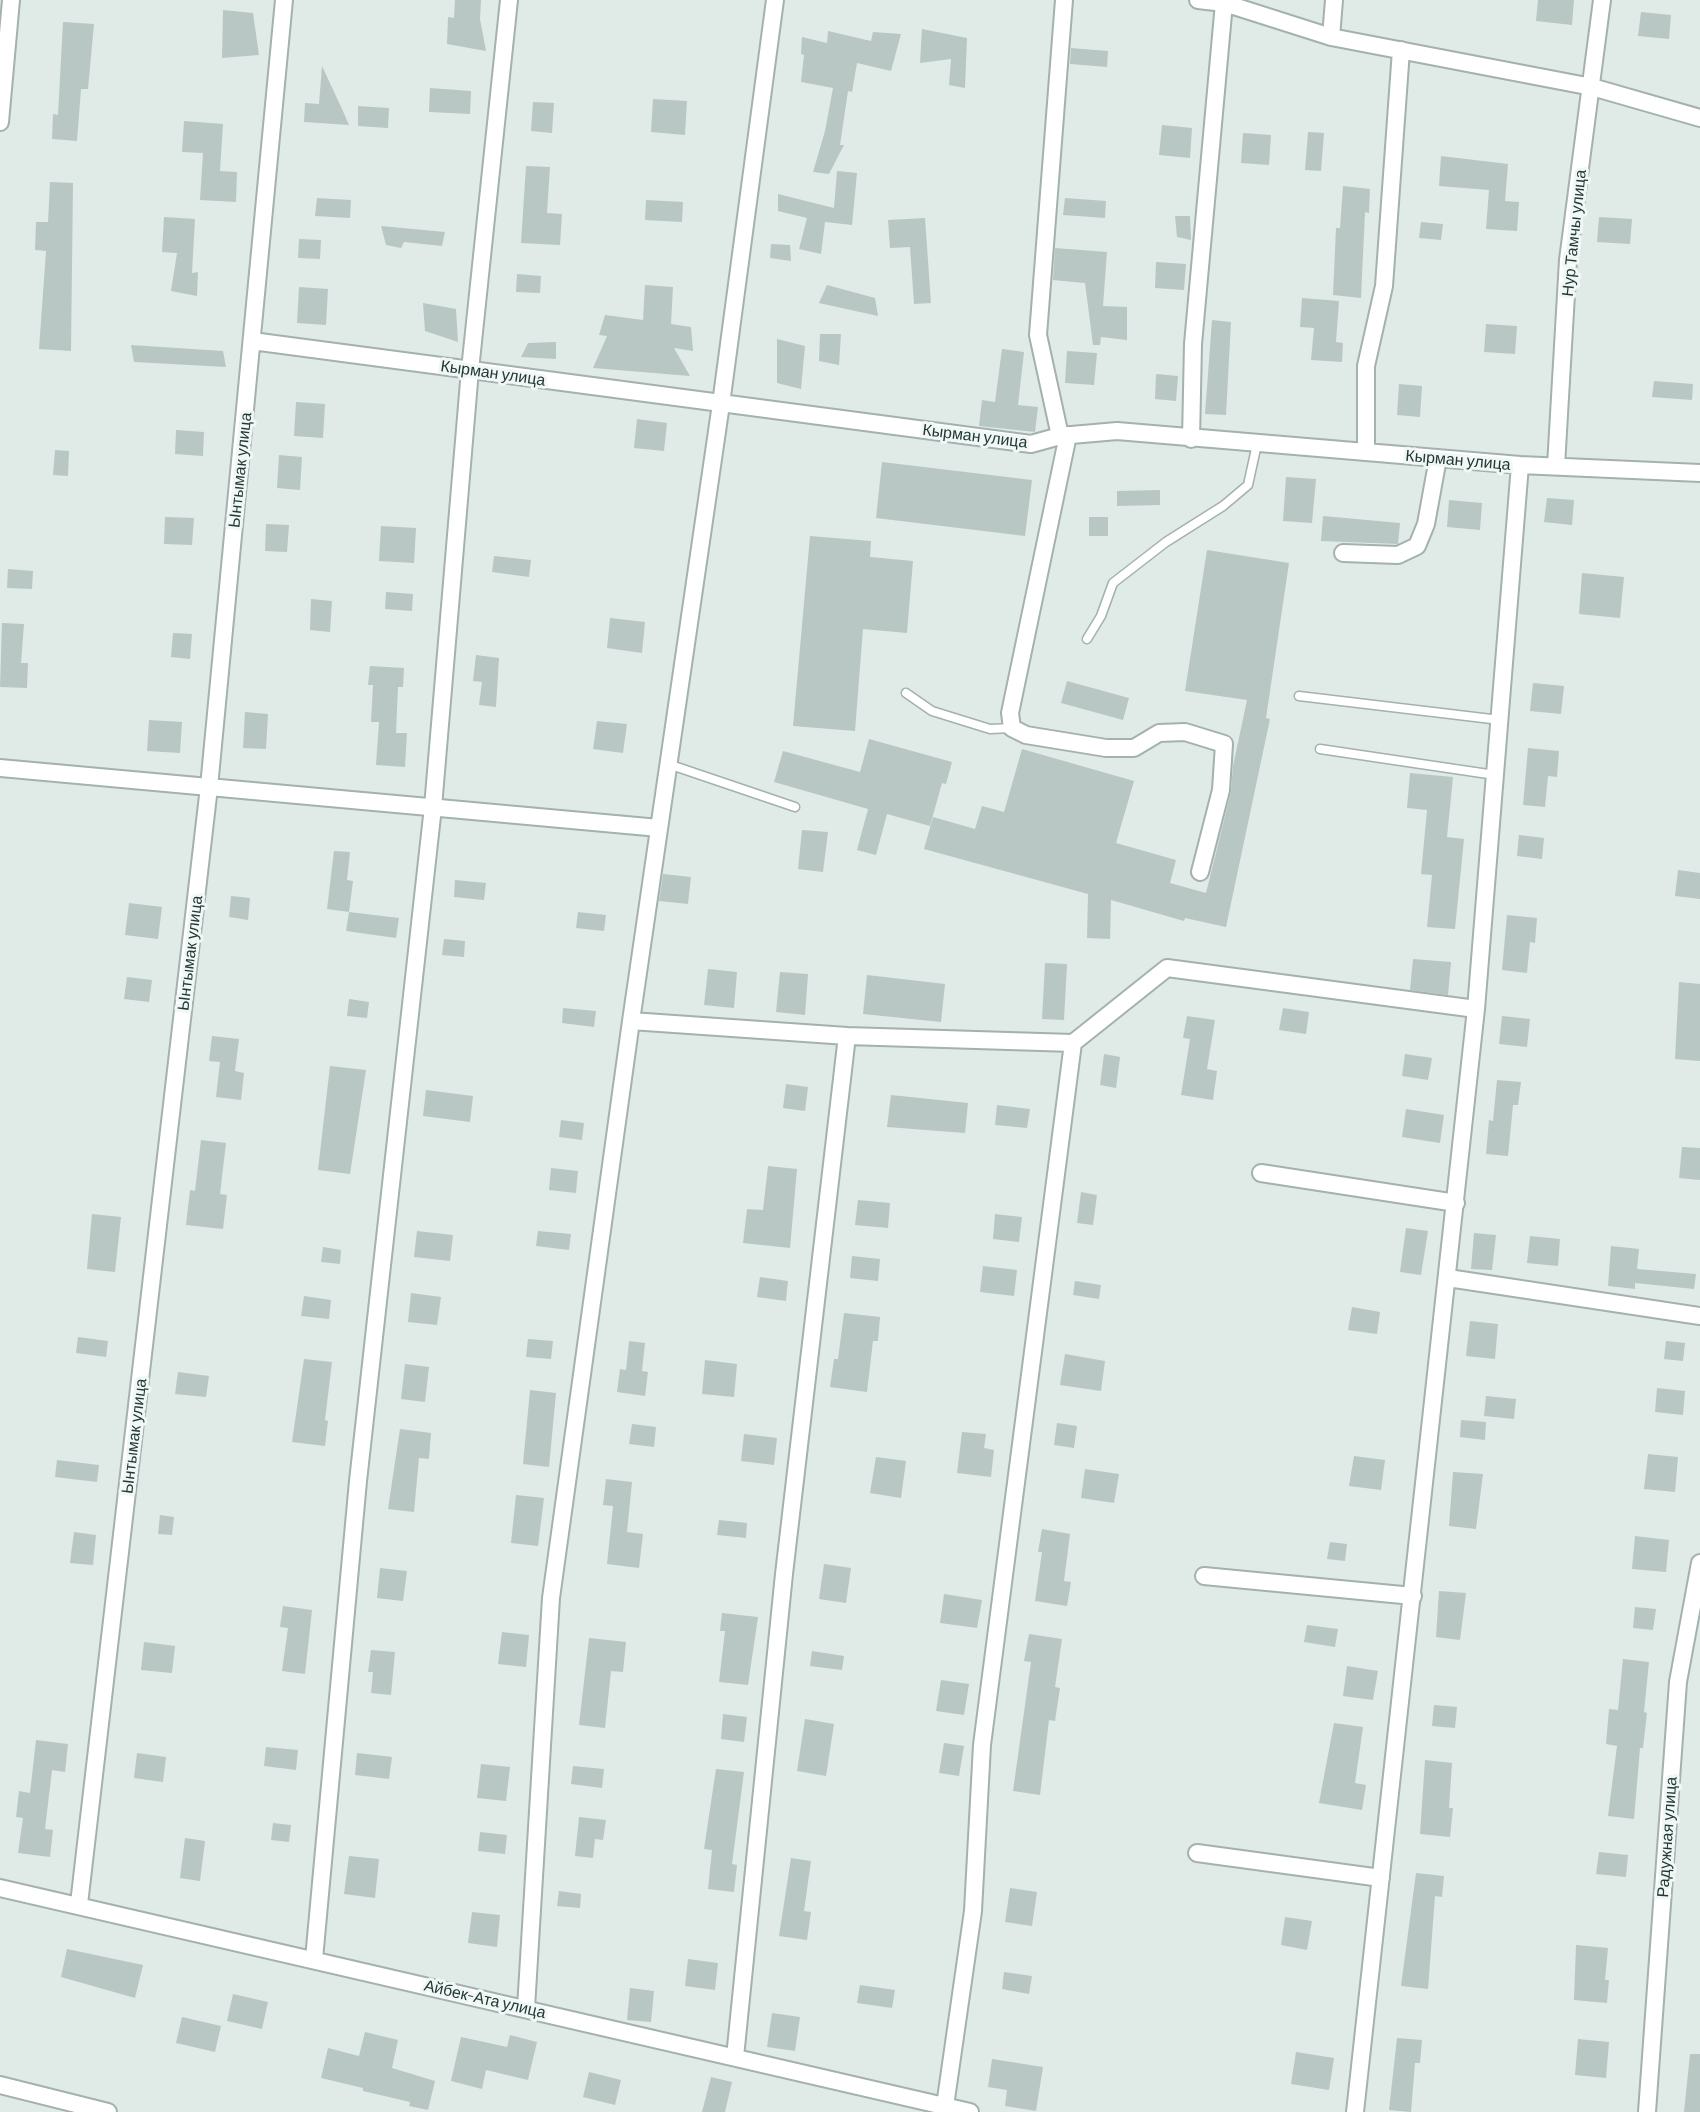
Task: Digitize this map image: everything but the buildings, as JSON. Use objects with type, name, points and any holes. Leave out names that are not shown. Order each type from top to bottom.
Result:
[{"type":"street","points":[[0,122],[11,0]]},
{"type":"street","name":"Ынтымак улица","points":[[79,1904],[209,787],[284,0]]},
{"type":"street","points":[[314,1959],[358,1481],[433,807],[470,370],[509,0]]},
{"type":"street","points":[[526,2008],[551,1599],[631,1021],[721,404],[775,0]]},
{"type":"street","points":[[1064,0],[1038,335],[1064,435],[1010,713],[1012,728],[1026,735],[1106,748],[1134,748],[1159,733],[1185,732],[1224,744],[1221,790],[1200,872]]},
{"type":"street","points":[[1198,0],[1224,3],[1331,37],[1592,87],[1700,118]]},
{"type":"street","points":[[1331,37],[1334,0]]},
{"type":"street","name":"Нур Тамчы улица","points":[[1556,466],[1568,260],[1602,0]]},
{"type":"street","points":[[1191,439],[1193,344],[1224,3]]},
{"type":"street","points":[[1366,452],[1366,366],[1384,286],[1401,50]]},
{"type":"street","name":"Кырман улица","points":[[252,341],[1031,444],[1064,435],[1117,431],[1520,465],[1700,472]]},
{"type":"street","points":[[1343,553],[1398,555],[1417,546],[1426,524],[1438,458]]},
{"type":"street","points":[[1355,2112],[1476,1009],[1520,465]]},
{"type":"street","points":[[0,768],[659,828]]},
{"type":"street","points":[[631,1021],[847,1036],[1073,1043],[1167,968],[1476,1009]]},
{"type":"street","points":[[735,2057],[784,1574],[847,1036]]},
{"type":"street","points":[[945,2106],[973,1911],[982,1745],[1073,1043]]},
{"type":"street","points":[[1261,1173],[1456,1203]]},
{"type":"street","points":[[1448,1278],[1700,1316]]},
{"type":"street","name":"Радужная улица","points":[[1647,2112],[1678,1682],[1700,1563]]},
{"type":"street","points":[[1204,1576],[1413,1596]]},
{"type":"street","points":[[1197,1853],[1382,1878]]},
{"type":"street","name":"Айбек-Ата улица","points":[[0,1888],[79,1904],[970,2112]]},
{"type":"street","points":[[0,2085],[108,2112]]},
{"type":"lane","points":[[1087,639],[1101,616],[1113,583],[1166,542],[1223,506],[1248,485],[1257,444]]},
{"type":"lane","points":[[906,693],[932,711],[990,729],[1012,728]]},
{"type":"lane","points":[[1299,696],[1500,720]]},
{"type":"lane","points":[[1320,749],[1495,774]]},
{"type":"lane","points":[[668,764],[795,807]]}]
